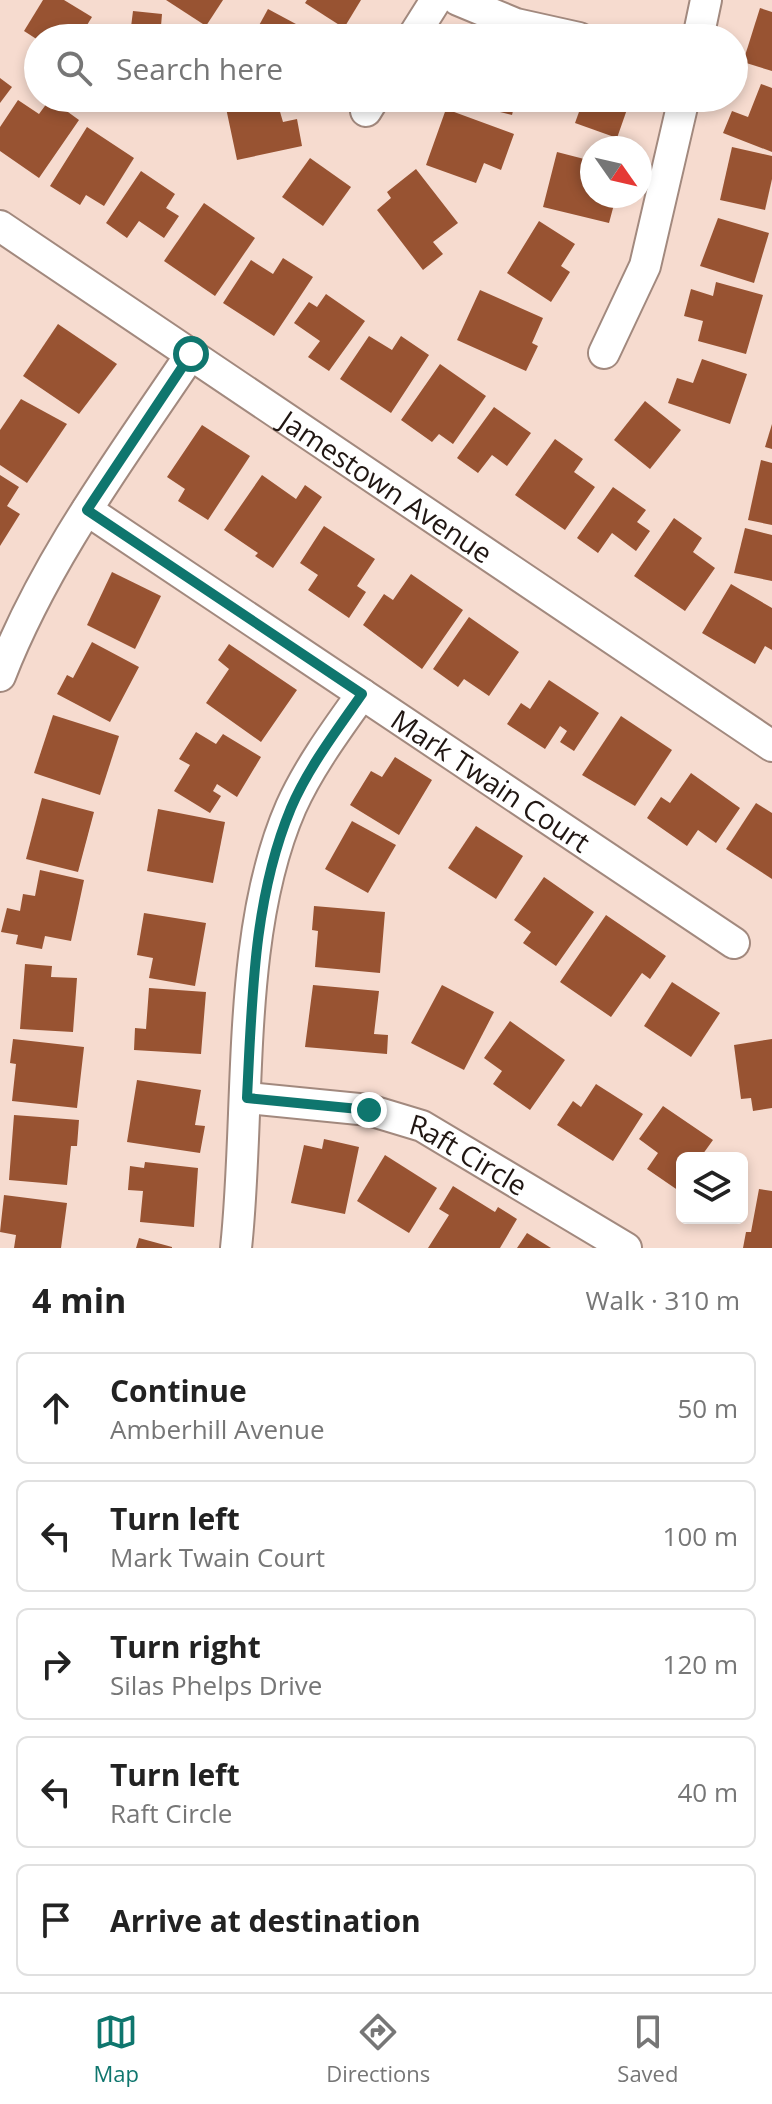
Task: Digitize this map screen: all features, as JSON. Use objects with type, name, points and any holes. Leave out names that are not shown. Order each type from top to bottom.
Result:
[{"type":"street","points":[[421,24],[436,0]]},
{"type":"street","points":[[458,0],[516,24]]},
{"type":"street","points":[[701,24],[706,0]]},
{"type":"street","points":[[604,353],[645,266],[681,112]]},
{"type":"street","name":"Jamestown Avenue","points":[[0,226],[771,743]]},
{"type":"street","points":[[0,676],[44,584],[87,510],[191,354]]},
{"type":"street","name":"Mark Twain Court","points":[[87,510],[734,943]]},
{"type":"street","points":[[236,1248],[254,971],[270,870],[291,807],[362,694]]},
{"type":"street","name":"Raft Circle","points":[[247,1098],[369,1110],[422,1126],[626,1248]]},
{"type":"building","points":[[43,0],[64,0],[92,17],[88,24],[28,24]]},
{"type":"building","points":[[166,0],[223,0],[207,24]]},
{"type":"building","points":[[307,0],[361,0],[346,24],[338,24],[305,3]]},
{"type":"building","points":[[760,8],[772,12],[772,71],[748,64],[748,46]]},
{"type":"building","points":[[268,9],[296,24],[260,24]]},
{"type":"building","points":[[133,11],[162,14],[161,24],[131,24]]},
{"type":"building","points":[[0,78],[12,87],[0,103]]},
{"type":"building","points":[[761,84],[772,88],[772,152],[723,133],[732,112],[748,117]]},
{"type":"building","points":[[18,100],[24,104],[24,112],[68,112],[79,120],[39,178],[0,151],[0,127]]},
{"type":"building","points":[[227,112],[280,112],[283,122],[297,119],[302,146],[237,160]]},
{"type":"building","points":[[445,112],[454,112],[514,134],[501,170],[484,163],[476,183],[426,165]]},
{"type":"building","points":[[579,112],[626,112],[618,136],[575,123]]},
{"type":"building","points":[[87,127],[134,158],[104,206],[86,195],[80,205],[50,186]]},
{"type":"building","points":[[732,147],[772,156],[772,179],[765,210],[720,200]]},
{"type":"building","points":[[557,152],[580,158],[580,208],[613,208],[609,223],[543,207]]},
{"type":"building","points":[[310,158],[351,187],[323,226],[282,197]]},
{"type":"building","points":[[416,169],[458,223],[433,242],[443,254],[423,270],[377,210],[391,198],[387,192]]},
{"type":"building","points":[[141,171],[175,194],[166,208],[179,216],[164,238],[139,221],[127,238],[106,223]]},
{"type":"building","points":[[204,203],[255,238],[215,296],[164,261]]},
{"type":"building","points":[[718,218],[769,233],[754,283],[700,266]]},
{"type":"building","points":[[539,221],[575,244],[561,266],[570,272],[551,302],[507,273]]},
{"type":"building","points":[[283,258],[313,277],[274,336],[223,303],[251,260],[273,274]]},
{"type":"building","points":[[716,282],[763,295],[746,354],[698,341],[703,321],[684,316],[691,289],[713,296]]},
{"type":"building","points":[[480,290],[543,318],[532,343],[538,346],[526,371],[457,340]]},
{"type":"building","points":[[326,294],[365,321],[329,371],[308,357],[320,341],[294,323],[309,302],[317,307]]},
{"type":"building","points":[[58,324],[117,364],[79,414],[23,376]]},
{"type":"building","points":[[369,336],[392,350],[401,336],[429,355],[391,413],[340,379]]},
{"type":"building","points":[[702,359],[747,374],[730,424],[668,403],[677,378],[693,383]]},
{"type":"building","points":[[440,364],[486,396],[453,444],[439,434],[432,442],[401,420]]},
{"type":"building","points":[[21,399],[67,424],[27,483],[0,465],[0,430]]},
{"type":"building","points":[[645,401],[681,430],[650,469],[614,440]]},
{"type":"building","points":[[494,407],[531,433],[507,466],[492,455],[478,473],[457,458]]},
{"type":"building","points":[[772,424],[772,449],[765,447]]},
{"type":"building","points":[[202,425],[250,456],[208,520],[178,501],[185,489],[167,477]]},
{"type":"building","points":[[555,439],[583,459],[574,472],[595,487],[565,530],[515,495]]},
{"type":"building","points":[[761,460],[772,463],[772,525],[748,520]]},
{"type":"building","points":[[0,475],[19,487],[7,506],[20,514],[0,546]]},
{"type":"building","points":[[262,475],[296,499],[305,485],[322,497],[273,568],[255,556],[258,553],[224,530]]},
{"type":"building","points":[[613,487],[646,510],[637,522],[650,531],[636,551],[612,533],[598,553],[577,538]]},
{"type":"building","points":[[674,518],[702,538],[693,552],[715,568],[685,611],[634,576]]},
{"type":"building","points":[[324,526],[375,559],[357,586],[366,592],[349,618],[308,590],[318,575],[300,563]]},
{"type":"building","points":[[745,528],[772,535],[772,581],[734,573]]},
{"type":"building","points":[[112,572],[161,596],[135,649],[87,625]]},
{"type":"building","points":[[411,574],[463,610],[422,669],[363,625],[384,594],[393,600]]},
{"type":"building","points":[[731,584],[772,608],[772,650],[765,646],[755,664],[702,633]]},
{"type":"building","points":[[469,617],[519,652],[489,696],[464,679],[458,687],[433,669]]},
{"type":"building","points":[[92,642],[139,667],[110,722],[57,694],[67,675],[73,678]]},
{"type":"building","points":[[229,644],[297,690],[261,742],[206,703],[229,669],[218,660]]},
{"type":"building","points":[[549,680],[599,713],[574,751],[560,742],[567,731],[560,726],[545,749],[507,724],[521,703],[530,709]]},
{"type":"building","points":[[53,715],[119,736],[100,795],[34,773]]},
{"type":"building","points":[[621,716],[672,750],[635,806],[582,775]]},
{"type":"building","points":[[196,732],[216,744],[223,734],[261,757],[237,797],[217,784],[213,791],[221,796],[210,813],[174,791],[190,765],[179,759]]},
{"type":"building","points":[[395,757],[432,780],[399,835],[350,805],[371,771],[382,777]]},
{"type":"building","points":[[691,773],[740,808],[716,843],[698,830],[687,846],[647,818],[661,797],[670,803]]},
{"type":"building","points":[[42,798],[94,812],[78,872],[26,859]]},
{"type":"building","points":[[756,803],[772,813],[772,879],[726,849]]},
{"type":"building","points":[[158,809],[225,822],[213,883],[147,871]]},
{"type":"building","points":[[352,821],[396,845],[368,893],[325,869]]},
{"type":"building","points":[[476,826],[523,856],[496,899],[448,868]]},
{"type":"building","points":[[40,870],[84,880],[71,941],[45,936],[42,949],[16,944],[18,935],[1,932],[7,908],[20,911],[23,894],[35,896]]},
{"type":"building","points":[[544,877],[594,912],[556,966],[523,943],[531,932],[514,920]]},
{"type":"building","points":[[314,906],[385,912],[380,973],[315,967],[318,931],[312,930]]},
{"type":"building","points":[[144,913],[206,923],[195,986],[149,978],[153,958],[137,955]]},
{"type":"building","points":[[606,915],[666,956],[650,979],[642,973],[611,1017],[560,982]]},
{"type":"building","points":[[25,964],[52,966],[51,977],[77,978],[73,1032],[20,1029]]},
{"type":"building","points":[[672,982],[720,1013],[691,1057],[644,1026]]},
{"type":"building","points":[[313,985],[379,991],[374,1034],[388,1035],[387,1054],[305,1047]]},
{"type":"building","points":[[442,985],[494,1012],[464,1070],[411,1043]]},
{"type":"building","points":[[149,988],[206,992],[201,1054],[134,1050],[135,1028],[146,1029]]},
{"type":"building","points":[[510,1021],[565,1060],[530,1110],[493,1084],[502,1071],[484,1058]]},
{"type":"building","points":[[13,1039],[84,1047],[77,1108],[12,1101],[16,1064],[10,1063]]},
{"type":"building","points":[[772,1039],[772,1108],[753,1111],[751,1098],[741,1099],[734,1045]]},
{"type":"building","points":[[137,1080],[201,1090],[195,1125],[205,1126],[200,1153],[127,1142]]},
{"type":"building","points":[[596,1084],[643,1114],[613,1161],[557,1125],[573,1101],[581,1107]]},
{"type":"building","points":[[663,1106],[713,1140],[704,1152],[676,1152],[676,1189],[647,1169],[658,1153],[639,1139]]},
{"type":"building","points":[[14,1115],[79,1120],[77,1146],[71,1146],[67,1185],[9,1180]]},
{"type":"building","points":[[324,1139],[359,1147],[345,1214],[291,1203],[304,1145],[322,1149]]},
{"type":"building","points":[[385,1155],[437,1188],[409,1233],[357,1201]]},
{"type":"building","points":[[145,1162],[198,1168],[194,1227],[140,1222],[143,1191],[128,1190],[130,1166],[144,1168]]},
{"type":"building","points":[[453,1186],[495,1212],[498,1207],[517,1219],[500,1248],[428,1248],[449,1215],[439,1209]]},
{"type":"building","points":[[759,1189],[772,1191],[772,1248],[743,1248],[746,1232],[751,1232]]},
{"type":"building","points":[[4,1195],[67,1203],[61,1248],[14,1248],[16,1235],[0,1232]]},
{"type":"building","points":[[527,1233],[551,1248],[517,1248]]},
{"type":"building","points":[[139,1238],[172,1247],[172,1248],[136,1248]]},
{"type":"route","points":[[191,354],[87,510],[362,694],[291,807],[270,870],[254,971],[247,1098],[369,1110]]}]
